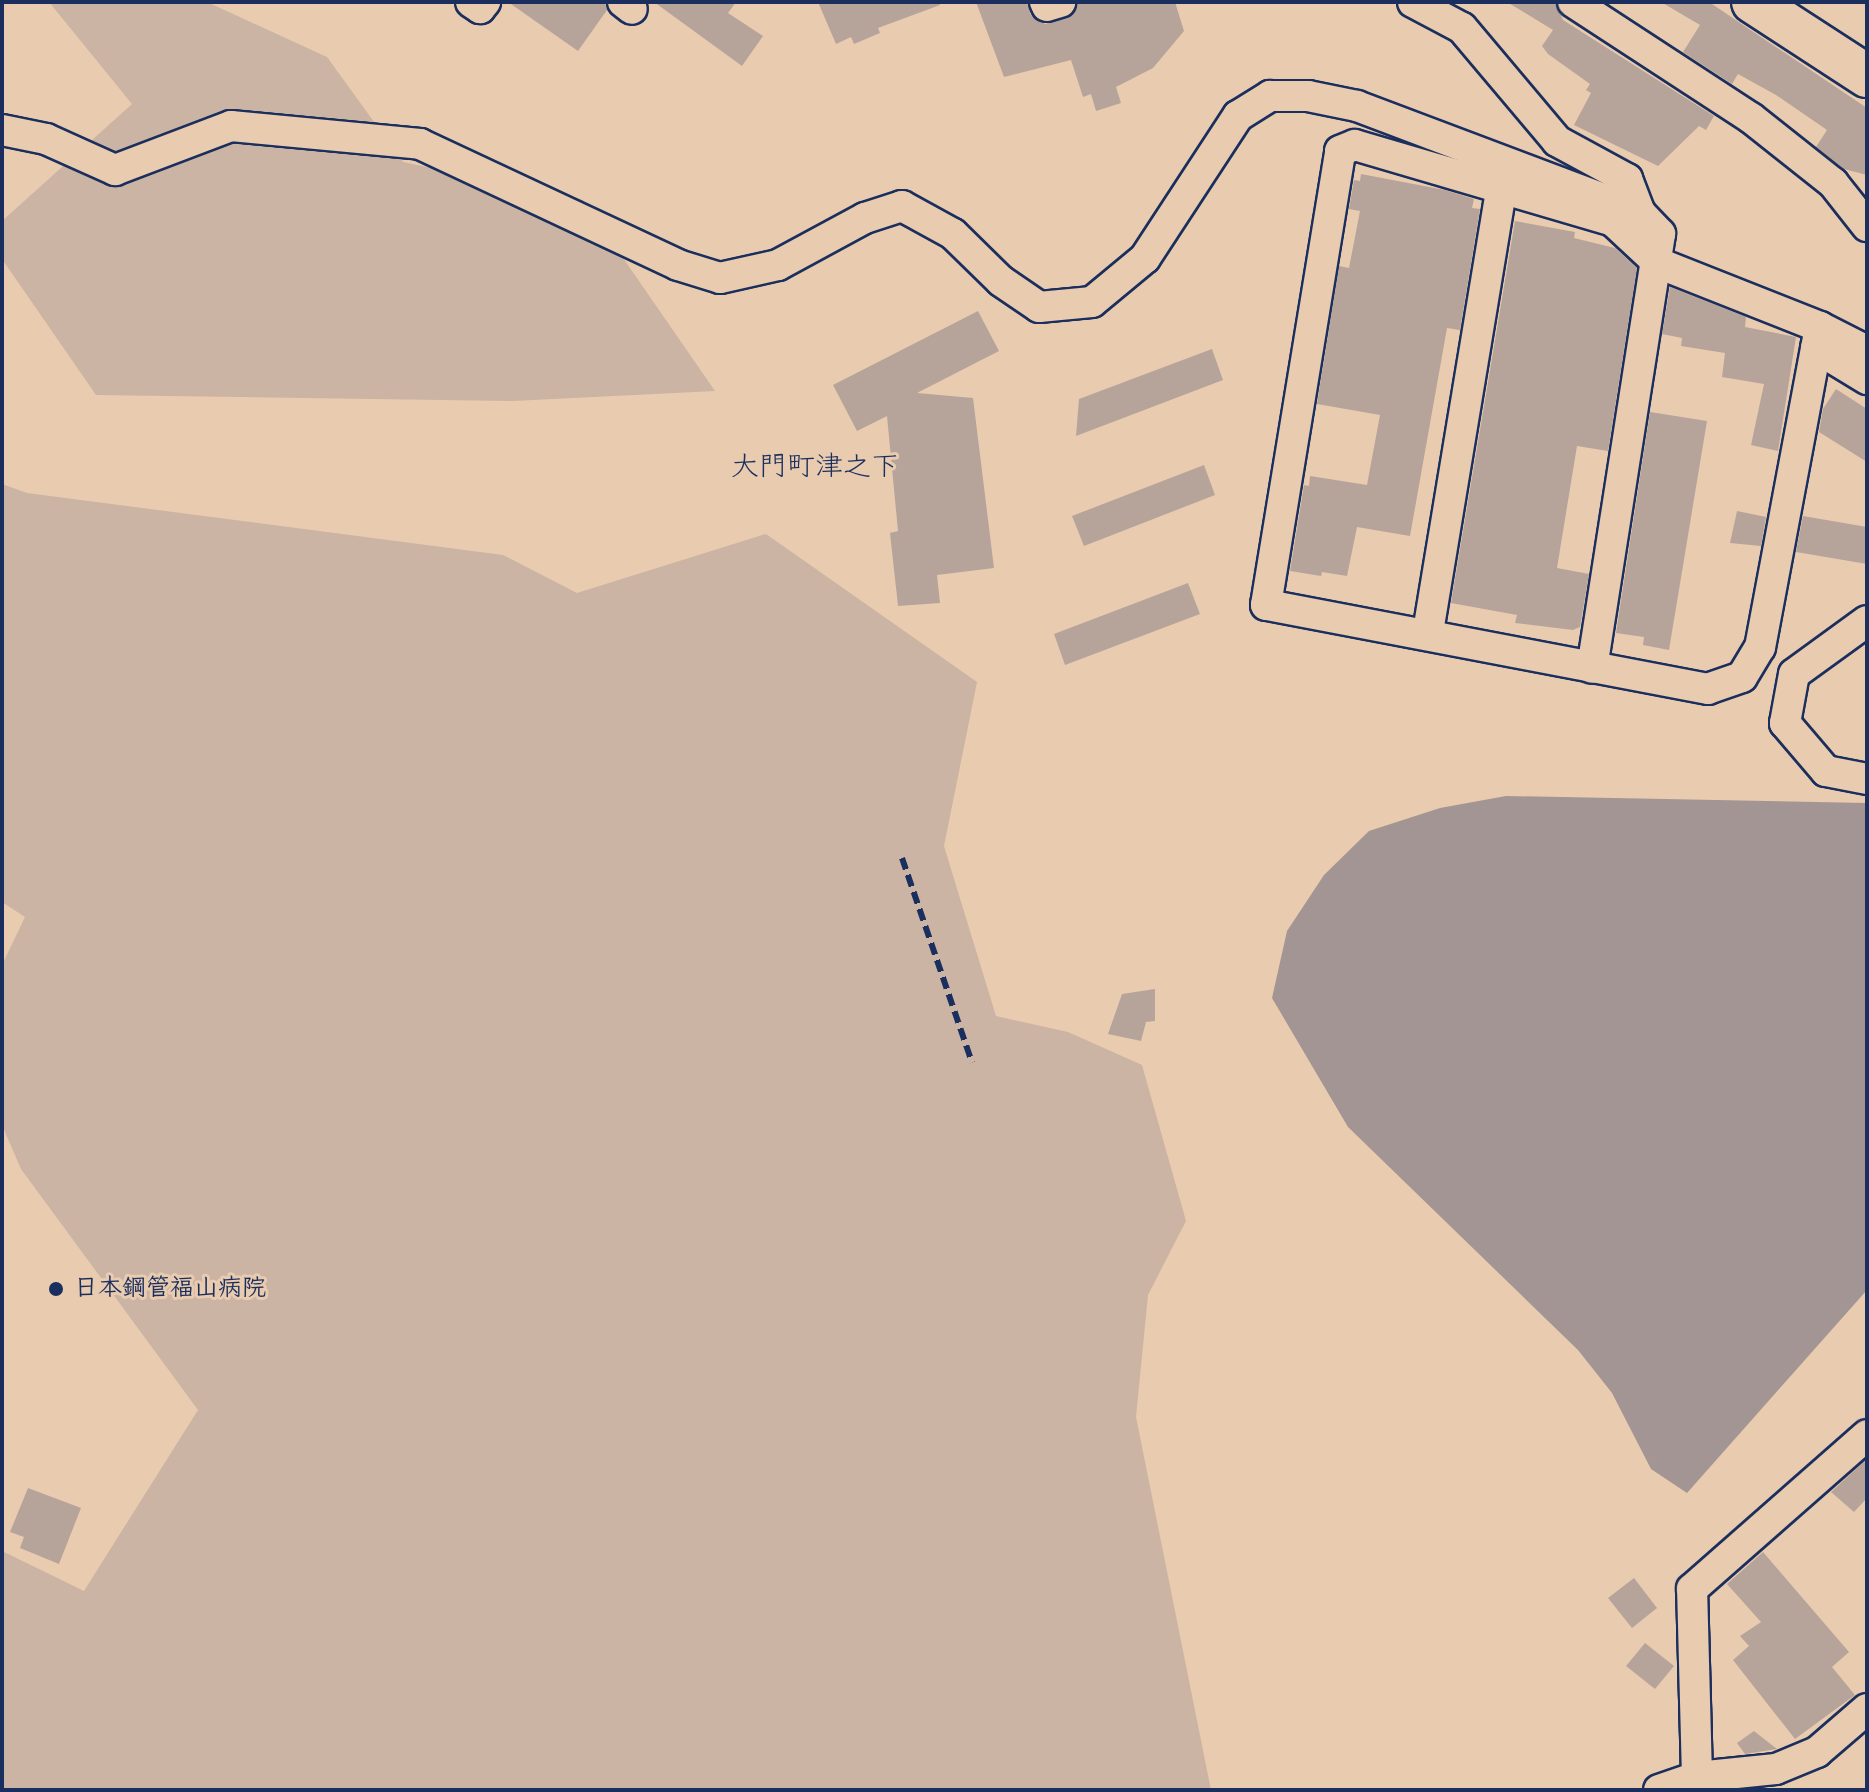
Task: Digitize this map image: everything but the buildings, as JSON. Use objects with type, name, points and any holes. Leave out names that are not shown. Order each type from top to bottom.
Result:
[{"type":"street","points":[[471,2],[480,8],[485,2]]},
{"type":"street","points":[[1045,2],[1047,6],[1060,2]]},
{"type":"street","points":[[1413,2],[1462,28],[1557,141],[1627,179],[1640,213],[1660,234],[1658,263],[1592,668]]},
{"type":"street","points":[[1573,2],[1751,118],[1833,183],[1867,226]]},
{"type":"street","points":[[1753,2],[1867,76]]},
{"type":"street","points":[[2,130],[46,139],[115,170],[231,126],[420,144],[678,265],[720,278],[778,265],[865,218],[902,206],[953,234],[1001,281],[1039,307],[1092,302],[1145,258],[1238,116],[1270,96],[1308,96],[1357,106],[1640,213]]},
{"type":"street","points":[[1818,338],[1760,647],[1742,677],[1708,689],[1592,668],[1428,632],[1266,605],[1340,151],[1355,145],[1613,221],[1658,263],[1818,338],[1867,351]]},
{"type":"street","points":[[1428,632],[1502,187]]},
{"type":"street","points":[[1818,338],[1867,379]]},
{"type":"street","points":[[1867,621],[1794,674],[1785,723],[1826,771],[1867,779]]},
{"type":"street","points":[[1697,1777],[1692,1589],[1867,1435]]},
{"type":"street","points":[[1659,1790],[1697,1777],[1776,1769],[1817,1752],[1865,1715]]},
{"type":"shaded area","points":[[49,2],[207,2],[327,57],[403,162],[583,200],[715,391],[513,401],[96,395],[2,259],[2,221],[132,104]]},
{"type":"shaded area","points":[[2,484],[27,493],[503,555],[577,593],[766,534],[977,682],[944,846],[996,1016],[1068,1032],[1142,1065],[1186,1221],[1148,1295],[1136,1417],[1211,1790],[2,1790],[2,1551],[84,1591],[198,1410],[21,1169],[2,1125],[2,965],[25,917],[2,902]]},
{"type":"shaded area","points":[[1506,796],[1867,803],[1867,1290],[1687,1493],[1651,1469],[1612,1393],[1578,1350],[1348,1127],[1272,998],[1287,931],[1324,875],[1369,831],[1440,808]]},
{"type":"railway","points":[[902,858],[972,1062]]},
{"type":"place","name":"日本鋼管福山病院","points":[[56,1289]]},
{"type":"district","name":"大門町津之下","points":[[815,468]]}]
